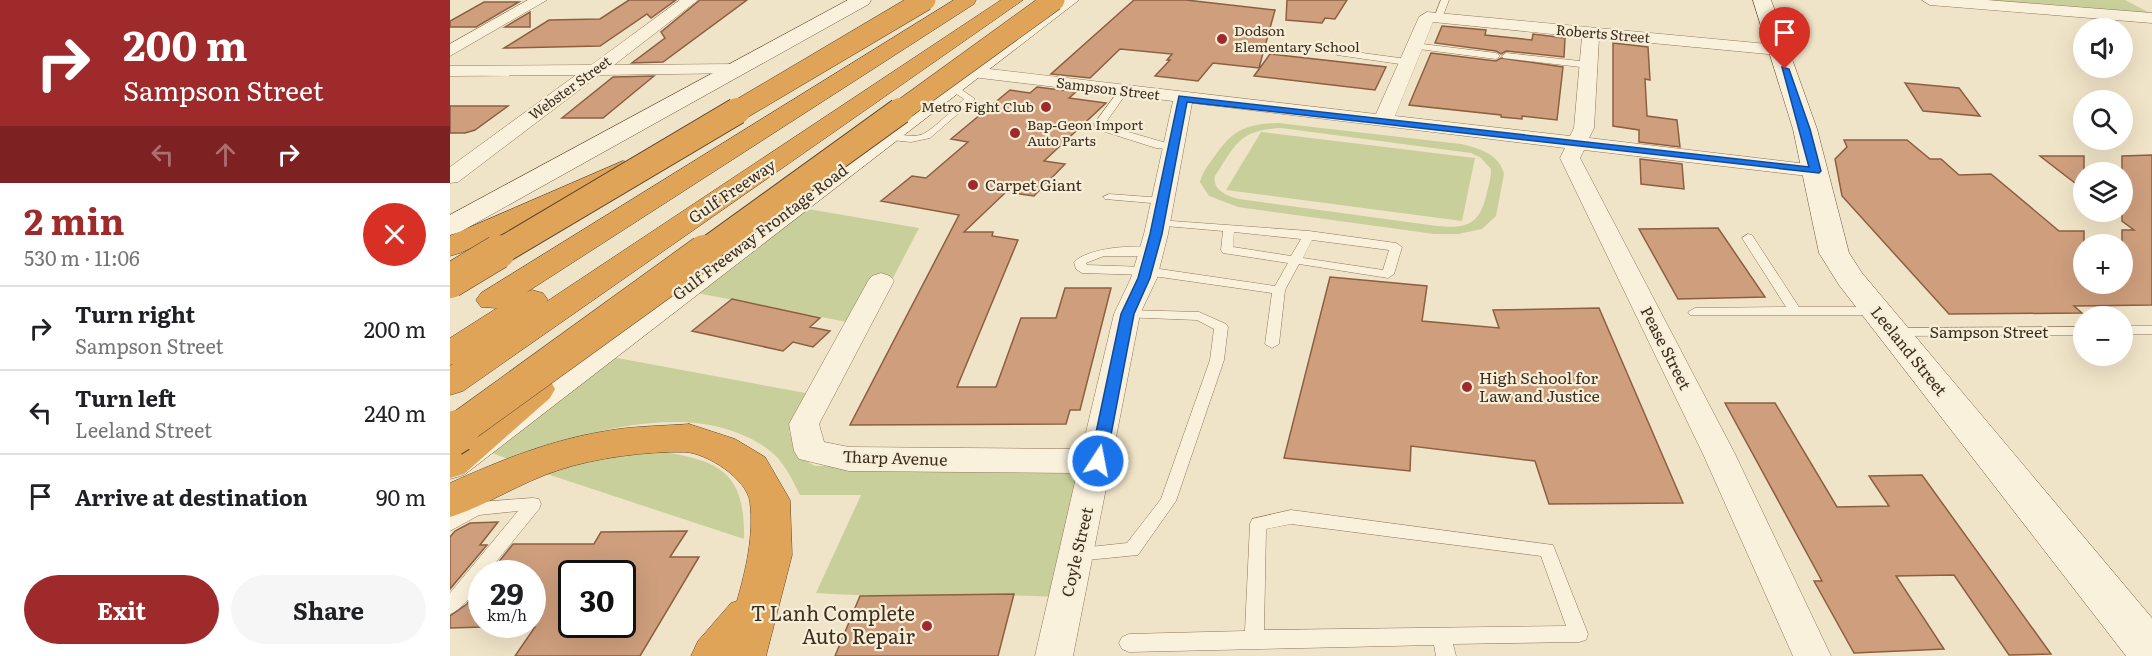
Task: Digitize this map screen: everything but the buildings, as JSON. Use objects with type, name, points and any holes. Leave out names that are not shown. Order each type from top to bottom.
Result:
[{"type":"highway","name":"Gulf Freeway","points":[[452,372],[967,0]]},
{"type":"highway","name":"Gulf Freeway","points":[[450,327],[937,23],[990,0]]},
{"type":"highway","name":"Gulf Freeway","points":[[452,372],[909,71],[937,23],[1014,0]]},
{"type":"highway","points":[[450,435],[1054,0]]},
{"type":"highway","points":[[450,247],[771,102],[937,23]]},
{"type":"highway","points":[[450,281],[937,23]]},
{"type":"highway","points":[[450,464],[909,71]]},
{"type":"highway","points":[[450,501],[513,471],[555,456],[608,444],[648,439],[689,438],[721,449],[751,467],[770,500],[771,555],[742,656]]},
{"type":"highway","points":[[715,656],[759,601]]},
{"type":"main road","points":[[450,226],[862,0]]},
{"type":"main road","name":"Gulf Freeway Frontage Road","points":[[450,464],[885,137],[954,92],[1070,0]]},
{"type":"main road","name":"Leeland Street","points":[[1762,0],[1805,129],[1834,253],[1850,278],[1885,322],[2152,652]]},
{"type":"street","points":[[450,51],[539,0]]},
{"type":"street","name":"Webster Street","points":[[450,177],[690,0]]},
{"type":"street","points":[[1930,0],[2152,18]]},
{"type":"street","points":[[2132,0],[2152,10]]},
{"type":"street","points":[[1383,120],[1411,54],[1433,17]]},
{"type":"street","name":"Roberts Street","points":[[1433,17],[1778,50]]},
{"type":"street","name":"Pease Street","points":[[1591,33],[1584,128],[1570,158],[1719,454],[1812,656]]},
{"type":"street","points":[[450,71],[738,69]]},
{"type":"street","name":"Sampson Street","points":[[954,92],[1123,91],[1816,171]]},
{"type":"street","name":"Coyle Street","points":[[1054,656],[1098,461],[1127,314],[1148,262],[1161,212],[1182,98]]},
{"type":"street","name":"Tharp Avenue","points":[[881,281],[804,424],[810,451],[849,459],[1098,461]]},
{"type":"lane","points":[[1433,17],[1445,0]]},
{"type":"lane","points":[[1340,53],[1501,56],[1589,65]]},
{"type":"lane","points":[[1123,91],[1099,124],[1100,127],[1173,148]]},
{"type":"lane","points":[[1109,196],[1161,212],[1229,227],[1396,247],[1388,274],[1227,250],[1229,227]]},
{"type":"lane","points":[[1272,344],[1279,290],[1309,235]]},
{"type":"lane","points":[[1748,238],[1795,311]]},
{"type":"lane","points":[[1148,262],[1279,290]]},
{"type":"lane","name":"Sampson Street","points":[[1695,312],[1795,311],[1885,322],[2073,331]]},
{"type":"lane","points":[[1077,554],[1132,550],[1168,501],[1217,360],[1221,327],[1199,316],[1127,314]]},
{"type":"lane","points":[[2133,330],[2152,330]]},
{"type":"lane","points":[[450,524],[486,505],[533,504],[450,606]]},
{"type":"lane","points":[[1129,643],[1579,634],[1547,550],[1291,517],[1258,524],[1254,639]]},
{"type":"lane","points":[[1442,636],[1446,656]]},
{"type":"green space","points":[[1956,0],[2125,0],[2152,14]]},
{"type":"green space","points":[[1278,123],[1461,144],[1481,150],[1498,161],[1504,174],[1496,216],[1482,229],[1458,234],[1434,234],[1238,207],[1209,196],[1200,182],[1202,175],[1227,140],[1248,127]],"holes":[[[1281,128],[1471,153],[1481,158],[1491,169],[1484,203],[1477,218],[1465,225],[1448,227],[1239,199],[1221,192],[1215,181],[1215,176],[1234,147],[1247,136],[1267,129]]]},
{"type":"green space","points":[[1261,132],[1475,158],[1462,221],[1226,190]]},
{"type":"green space","points":[[808,209],[919,228],[893,278],[875,279],[852,323],[697,293]]},
{"type":"green space","points":[[612,357],[811,394],[789,432],[801,458],[815,466],[1081,467],[1054,597],[816,593],[861,495],[800,495],[783,464],[769,450],[740,434],[708,425],[675,422],[640,424],[571,439],[508,459],[489,452]]},
{"type":"green space","points":[[659,451],[699,460],[725,474],[734,484],[740,498],[744,539],[544,473],[617,454]]},
{"type":"place","name":"Dodson Elementary School","points":[[1222,39]]},
{"type":"place","name":"Metro Fight Club","points":[[1046,107]]},
{"type":"place","name":"Bap-Geon Import Auto Parts","points":[[1015,133]]},
{"type":"place","name":"Carpet Giant","points":[[973,185]]},
{"type":"place","name":"High School for Law and Justice","points":[[1467,387]]},
{"type":"place","name":"T Lanh Complete Auto Repair","points":[[927,626]]},
{"type":"route","points":[[1098,461],[1127,314],[1144,278],[1156,234],[1182,98],[1816,171],[1785,69]]}]
